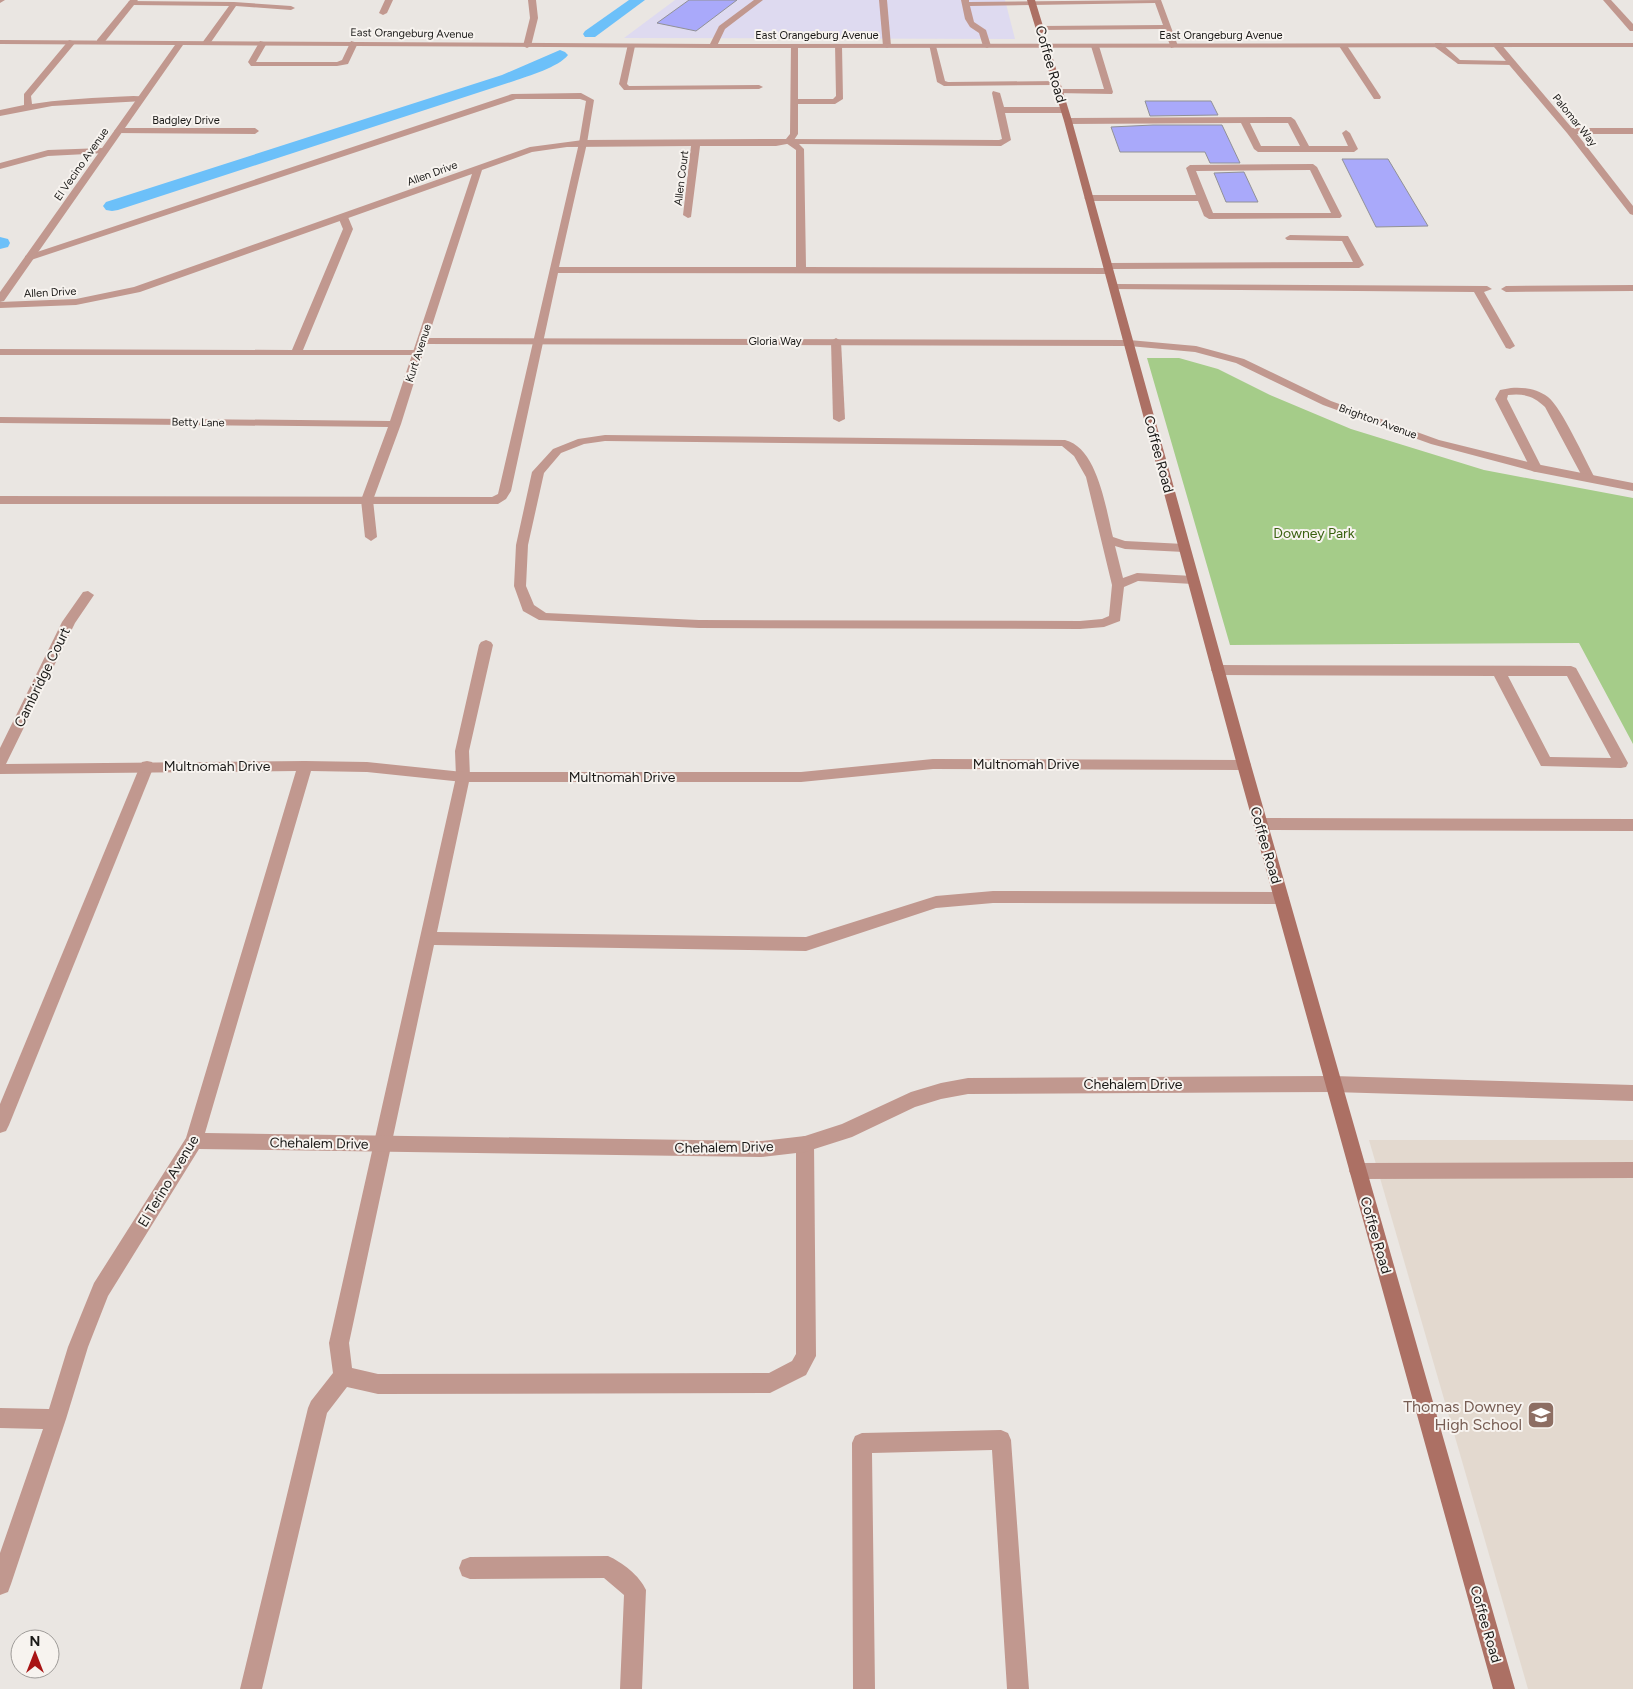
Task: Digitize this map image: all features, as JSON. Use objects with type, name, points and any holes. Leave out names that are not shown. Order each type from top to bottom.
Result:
[{"type":"main road","name":"Coffee Road","points":[[1032,2],[1047,46],[1333,1084],[1507,1688]]},
{"type":"street","points":[[383,13],[389,0]]},
{"type":"street","points":[[526,46],[534,18],[532,0]]},
{"type":"street","points":[[713,46],[722,28],[758,0]]},
{"type":"street","points":[[883,0],[888,46]]},
{"type":"street","points":[[1607,0],[1633,29]]},
{"type":"street","points":[[100,42],[133,1],[234,4],[252,2],[256,7],[291,8]]},
{"type":"street","points":[[987,46],[983,32],[972,26],[970,22],[966,2],[1158,1],[1174,46]]},
{"type":"street","points":[[206,43],[234,4]]},
{"type":"street","points":[[932,46],[941,82],[947,84],[1058,87],[1109,92],[1091,27]]},
{"type":"street","points":[[1040,28],[1168,27]]},
{"type":"street","name":"East Orangeburg Avenue","points":[[0,42],[354,43],[526,46],[1633,45]]},
{"type":"street","points":[[28,107],[27,96],[72,42]]},
{"type":"street","name":"El Vecino Avenue","points":[[0,299],[103,151],[182,43]]},
{"type":"street","points":[[263,43],[252,62],[254,64],[338,64],[345,62],[354,43]]},
{"type":"street","points":[[1438,45],[1458,62],[1512,62]]},
{"type":"street","name":"Palomar Way","points":[[1497,45],[1570,131],[1633,212]]},
{"type":"street","points":[[631,46],[624,84],[627,88],[759,87]]},
{"type":"street","points":[[794,46],[794,134],[789,140],[800,149],[801,271]]},
{"type":"street","points":[[795,102],[835,101],[840,98],[838,46]]},
{"type":"street","points":[[1343,46],[1377,97]]},
{"type":"street","points":[[996,93],[1000,110],[1066,115],[1291,120],[1306,149]]},
{"type":"street","points":[[0,500],[494,501],[502,496],[505,491],[583,143],[590,100],[582,96],[515,96],[28,258]]},
{"type":"street","points":[[0,114],[28,107],[83,100],[141,99]]},
{"type":"street","name":"Allen Drive","points":[[0,305],[76,302],[136,290],[538,148],[583,143],[776,143],[789,140],[823,143],[1001,143],[1007,140],[1000,110]]},
{"type":"street","points":[[1244,120],[1258,149],[1354,149],[1346,133]]},
{"type":"street","name":"Badgley Drive","points":[[118,131],[255,131]]},
{"type":"street","points":[[1570,131],[1633,131]]},
{"type":"street","name":"Allen Court","points":[[688,215],[696,144]]},
{"type":"street","points":[[0,166],[48,153],[103,151]]},
{"type":"street","points":[[1314,167],[1337,216],[1209,216],[1202,198],[1190,168],[1314,167]]},
{"type":"street","name":"Kurt Avenue","points":[[371,537],[367,500],[395,424],[478,169]]},
{"type":"street","points":[[1089,198],[1202,198]]},
{"type":"street","points":[[296,353],[348,229],[343,217]]},
{"type":"street","points":[[554,270],[801,271],[1359,265],[1346,238],[1290,238]]},
{"type":"street","points":[[1114,287],[1482,289],[1510,346]]},
{"type":"street","points":[[1506,289],[1633,288]]},
{"type":"street","name":"Gloria Way","points":[[421,341],[1129,343]]},
{"type":"street","points":[[836,342],[839,419]]},
{"type":"street","name":"Brighton Avenue","points":[[1129,343],[1196,349],[1240,361],[1319,399],[1435,442],[1536,468],[1633,487]]},
{"type":"street","points":[[0,352],[418,353]]},
{"type":"street","points":[[1536,468],[1501,399],[1504,392],[1515,390],[1529,392],[1542,397],[1550,405],[1589,478]]},
{"type":"street","name":"Betty Lane","points":[[0,420],[395,424]]},
{"type":"street","points":[[605,438],[1065,443],[1080,454],[1092,477],[1108,540],[1118,585],[1115,618],[1104,623],[1080,625],[699,624],[544,617],[528,608],[520,586],[522,544],[538,472],[557,451],[582,441],[605,438]]},
{"type":"street","points":[[1108,540],[1125,545],[1184,548]]},
{"type":"street","points":[[1118,585],[1137,577],[1193,580]]},
{"type":"street","name":"Cambridge Court","points":[[0,762],[69,622],[88,595]]},
{"type":"street","points":[[251,1689],[318,1408],[343,1376],[339,1343],[463,777],[462,751],[486,645]]},
{"type":"street","points":[[1218,670],[1498,670],[1572,671],[1621,763],[1546,762],[1498,670]]},
{"type":"street","name":"Multnomah Drive","points":[[0,769],[148,766],[305,766],[367,767],[463,777],[801,777],[934,764],[1244,764]]},
{"type":"street","points":[[0,1125],[148,766]]},
{"type":"street","name":"El Terino Avenue","points":[[0,1584],[56,1419],[78,1347],[101,1290],[194,1141],[305,766]]},
{"type":"street","points":[[1260,824],[1633,825]]},
{"type":"street","points":[[427,938],[806,944],[936,902],[993,897],[1281,898]]},
{"type":"street","name":"Chehalem Drive","points":[[194,1141],[761,1150],[805,1144],[846,1131],[911,1100],[941,1091],[968,1086],[1333,1084],[1633,1093]]},
{"type":"street","points":[[343,1376],[378,1384],[770,1383],[799,1368],[806,1356],[805,1144]]},
{"type":"street","points":[[1358,1170],[1633,1170]]},
{"type":"street","points":[[0,1418],[56,1419]]},
{"type":"street","points":[[864,1689],[862,1443],[1001,1440],[1018,1689]]},
{"type":"street","points":[[470,1568],[608,1567],[635,1590],[631,1689]]},
{"type":"shaded area","points":[[675,0],[1005,0],[1015,39],[624,38]]},
{"type":"shaded area","name":"Thomas Downey High School","points":[[1369,1140],[1633,1140],[1633,1689],[1528,1689]]},
{"type":"green space","name":"Downey Park","points":[[1147,358],[1179,358],[1218,369],[1270,395],[1351,429],[1484,470],[1633,498],[1633,744],[1579,643],[1230,645]]},
{"type":"building","points":[[689,0],[737,0],[696,31],[657,23]]},
{"type":"building","points":[[1145,101],[1211,101],[1218,115],[1150,116]]},
{"type":"building","points":[[1222,125],[1240,163],[1210,163],[1205,152],[1120,152],[1111,127]]},
{"type":"building","points":[[1342,159],[1388,159],[1428,226],[1376,227]]},
{"type":"building","points":[[1244,172],[1258,202],[1226,202],[1214,173]]},
{"type":"waterway","points":[[590,34],[638,0]]},
{"type":"waterway","points":[[112,206],[508,78],[544,64],[560,55]]},
{"type":"place","name":"Thomas Downey High School","points":[[1541,1415]]}]
